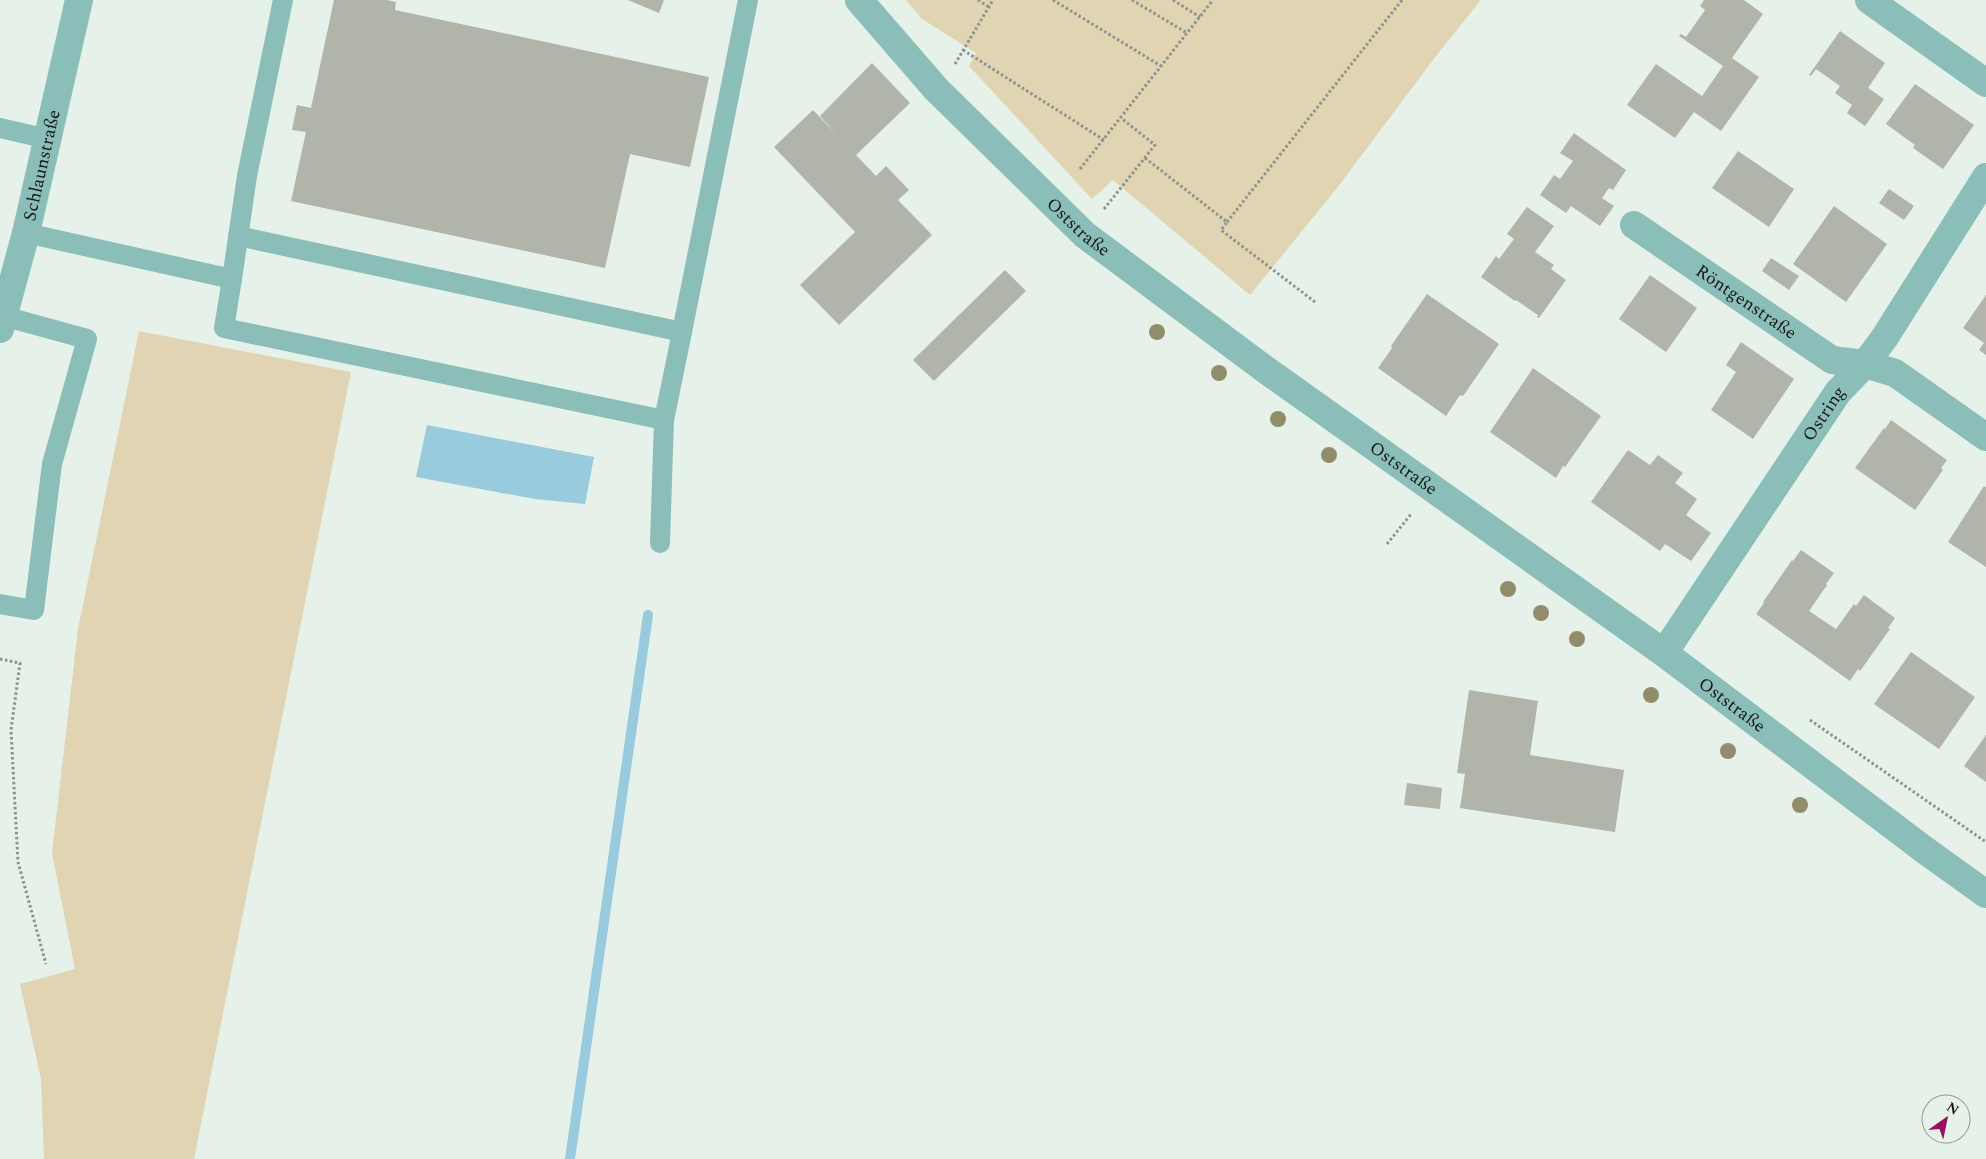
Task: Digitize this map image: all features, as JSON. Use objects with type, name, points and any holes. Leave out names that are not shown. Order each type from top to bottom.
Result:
[{"type":"street","name":"Schlaunstraße","points":[[2,322],[26,232],[79,0]]},
{"type":"street","name":"Oststraße","points":[[859,0],[936,89],[1084,235],[1266,370],[1664,653],[1926,851],[1986,894]]},
{"type":"street","points":[[1869,0],[1986,82]]},
{"type":"street","name":"Ostring","points":[[1664,653],[1838,392],[1865,364],[1885,337],[1986,177]]},
{"type":"street","name":"Röntgenstraße","points":[[1634,225],[1832,360],[1865,364],[1895,373],[1986,437]]},
{"type":"lane","points":[[283,0],[247,176],[224,328],[664,420]]},
{"type":"lane","points":[[660,542],[664,420],[748,0]]},
{"type":"lane","points":[[0,128],[48,139]]},
{"type":"lane","points":[[26,232],[232,279]]},
{"type":"lane","points":[[238,236],[682,332]]},
{"type":"lane","points":[[0,604],[34,610],[52,464],[87,340],[2,322]]},
{"type":"path","points":[[978,0],[989,7]]},
{"type":"path","points":[[936,89],[963,50],[993,0]]},
{"type":"path","points":[[1053,0],[1162,66]]},
{"type":"path","points":[[1132,0],[1187,33]]},
{"type":"path","points":[[1173,0],[1200,17]]},
{"type":"path","points":[[1080,170],[1213,0]]},
{"type":"path","points":[[1315,302],[1221,230],[1402,0]]},
{"type":"path","points":[[963,50],[1104,140]]},
{"type":"path","points":[[1084,235],[1155,145],[1121,118]]},
{"type":"path","points":[[1145,158],[1227,222]]},
{"type":"path","points":[[1387,544],[1433,488]]},
{"type":"path","points":[[0,659],[20,663],[11,730],[18,862],[46,964]]},
{"type":"path","points":[[1809,720],[1986,842]]},
{"type":"shaded area","points":[[906,0],[1481,0],[1439,52],[1337,188],[1250,295],[1113,180],[1092,199],[969,66],[976,53],[922,19]]},
{"type":"shaded area","points":[[139,331],[351,372],[194,1159],[44,1159],[41,1079],[20,984],[75,969],[52,853],[78,629]]},
{"type":"water","points":[[427,425],[594,457],[585,504],[535,499],[416,477]]},
{"type":"building","points":[[334,0],[387,0],[396,2],[395,10],[709,77],[690,167],[630,154],[605,268],[291,201],[306,132],[292,130],[297,105],[311,108]]},
{"type":"building","points":[[628,0],[664,0],[659,13]]},
{"type":"building","points":[[1704,0],[1744,0],[1763,14],[1732,58],[1759,77],[1721,131],[1694,112],[1675,138],[1627,105],[1656,64],[1702,96],[1723,66],[1679,36],[1681,34],[1686,37],[1705,10],[1700,6]]},
{"type":"building","points":[[1840,31],[1885,63],[1868,88],[1884,99],[1865,126],[1847,113],[1852,105],[1835,93],[1840,86],[1816,69],[1811,76],[1809,75]]},
{"type":"building","points":[[872,63],[910,103],[856,155],[876,176],[886,166],[909,190],[898,200],[932,235],[839,325],[800,285],[855,232],[774,147],[813,110],[838,136],[820,116]]},
{"type":"building","points":[[1915,84],[1974,125],[1943,169],[1913,148],[1915,145],[1886,124]]},
{"type":"building","points":[[1574,133],[1626,170],[1613,190],[1609,188],[1602,198],[1614,206],[1600,226],[1571,206],[1566,213],[1540,195],[1554,175],[1560,179],[1573,161],[1560,153]]},
{"type":"building","points":[[1738,151],[1794,189],[1769,227],[1712,188]]},
{"type":"building","points":[[1889,189],[1914,206],[1904,220],[1879,203]]},
{"type":"building","points":[[1834,206],[1887,244],[1846,302],[1793,264]]},
{"type":"building","points":[[1527,207],[1554,226],[1535,252],[1554,265],[1551,269],[1566,280],[1539,318],[1537,317],[1538,315],[1481,277],[1496,256],[1499,259],[1514,239],[1507,234]]},
{"type":"building","points":[[1771,258],[1799,276],[1789,290],[1762,271]]},
{"type":"building","points":[[1005,270],[1026,291],[934,381],[913,360]]},
{"type":"building","points":[[1650,275],[1697,308],[1666,352],[1619,319]]},
{"type":"building","points":[[1427,294],[1499,344],[1463,396],[1460,395],[1446,416],[1378,368]]},
{"type":"building","points":[[1986,295],[1986,355],[1979,350],[1984,343],[1963,328]]},
{"type":"building","points":[[1741,342],[1794,379],[1753,439],[1711,410],[1736,372],[1726,365]]},
{"type":"building","points":[[1533,368],[1601,416],[1556,478],[1490,432]]},
{"type":"building","points":[[1891,420],[1947,460],[1941,468],[1943,470],[1915,510],[1855,468]]},
{"type":"building","points":[[1628,450],[1650,465],[1658,455],[1683,473],[1675,483],[1697,499],[1686,515],[1711,533],[1691,561],[1665,544],[1660,551],[1591,502]]},
{"type":"building","points":[[1984,486],[1986,487],[1986,567],[1948,542]]},
{"type":"building","points":[[1801,550],[1834,573],[1809,611],[1836,629],[1854,604],[1856,606],[1864,595],[1895,618],[1888,628],[1890,629],[1860,671],[1858,669],[1850,681],[1756,614],[1792,560]]},
{"type":"building","points":[[1911,652],[1975,697],[1939,749],[1874,704]]},
{"type":"building","points":[[1469,690],[1538,701],[1530,755],[1624,770],[1615,832],[1460,808],[1465,774],[1457,773]]},
{"type":"building","points":[[1986,735],[1986,782],[1964,766]]},
{"type":"building","points":[[1407,783],[1442,788],[1440,809],[1404,805]]},
{"type":"waterway","points":[[570,1159],[648,615]]}]
